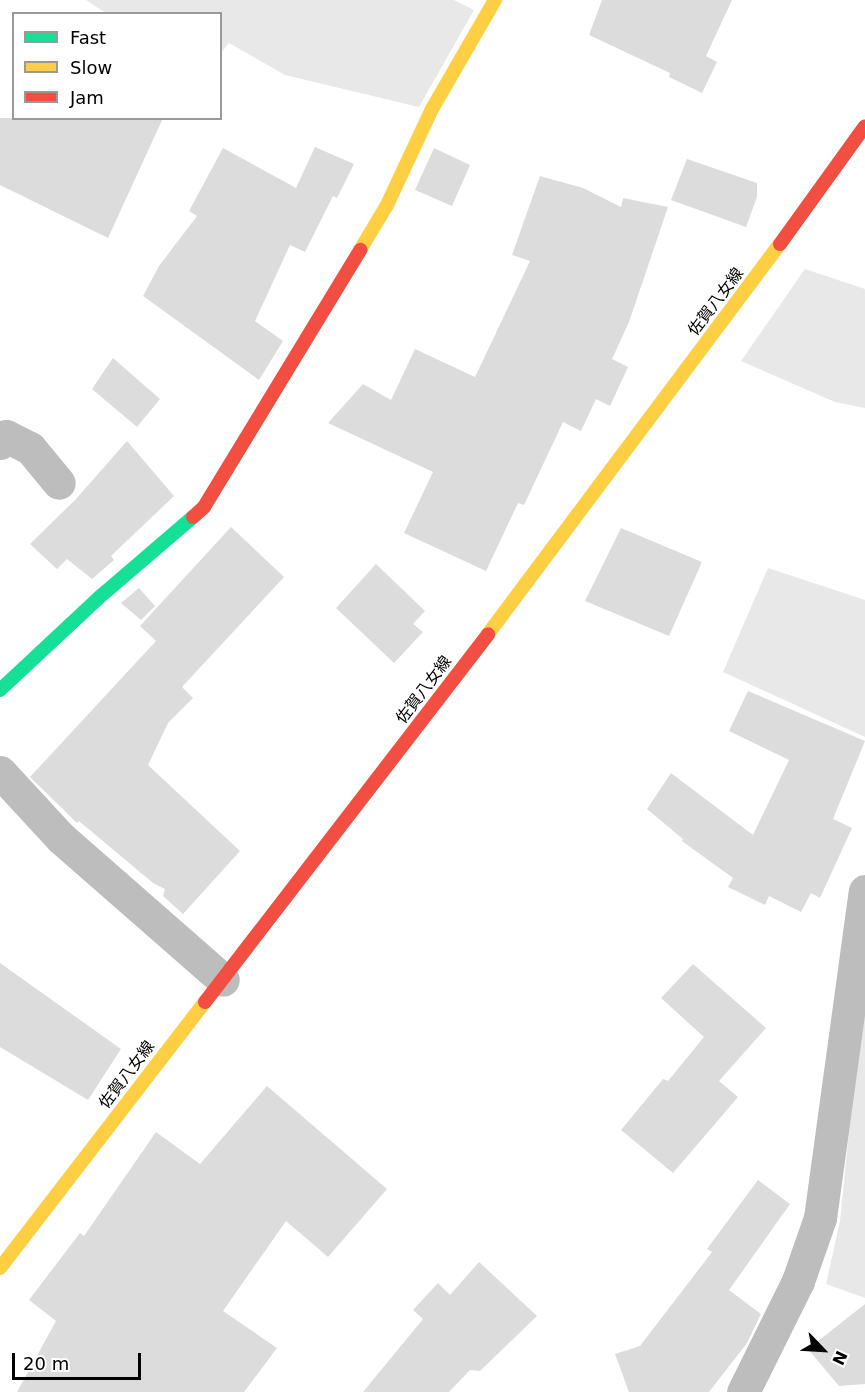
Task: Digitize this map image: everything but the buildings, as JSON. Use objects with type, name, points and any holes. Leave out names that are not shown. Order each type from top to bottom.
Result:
[{"type":"main road","points":[[0,690],[102,595],[204,507],[387,205],[485,3]]},
{"type":"main road","name":"佐賀八女線","points":[[0,1269],[508,608],[840,163],[865,126]]},
{"type":"street","points":[[0,443],[6,436],[30,448],[59,483]]},
{"type":"street","points":[[0,772],[61,838],[223,980]]},
{"type":"street","points":[[743,1392],[798,1281],[820,1218],[865,892]]},
{"type":"shaded area","points":[[86,0],[454,0],[474,10],[419,107],[285,75],[229,43],[222,52],[222,12],[104,12]]},
{"type":"shaded area","points":[[805,269],[865,289],[865,408],[835,402],[741,361]]},
{"type":"shaded area","points":[[768,568],[865,600],[865,737],[723,672]]},
{"type":"shaded area","points":[[861,1012],[865,1015],[865,1298],[826,1284],[840,1221]]},
{"type":"traffic: fast","points":[[0,690],[102,595],[193,517]]},
{"type":"traffic: slow","points":[[360,250],[387,205],[432,109],[495,0]]},
{"type":"traffic: slow","points":[[488,634],[780,244]]},
{"type":"traffic: slow","points":[[0,1268],[205,1002]]},
{"type":"traffic: jam","points":[[780,244],[865,126]]},
{"type":"traffic: jam","points":[[193,517],[204,507],[360,250]]},
{"type":"traffic: jam","points":[[205,1002],[488,634]]}]
